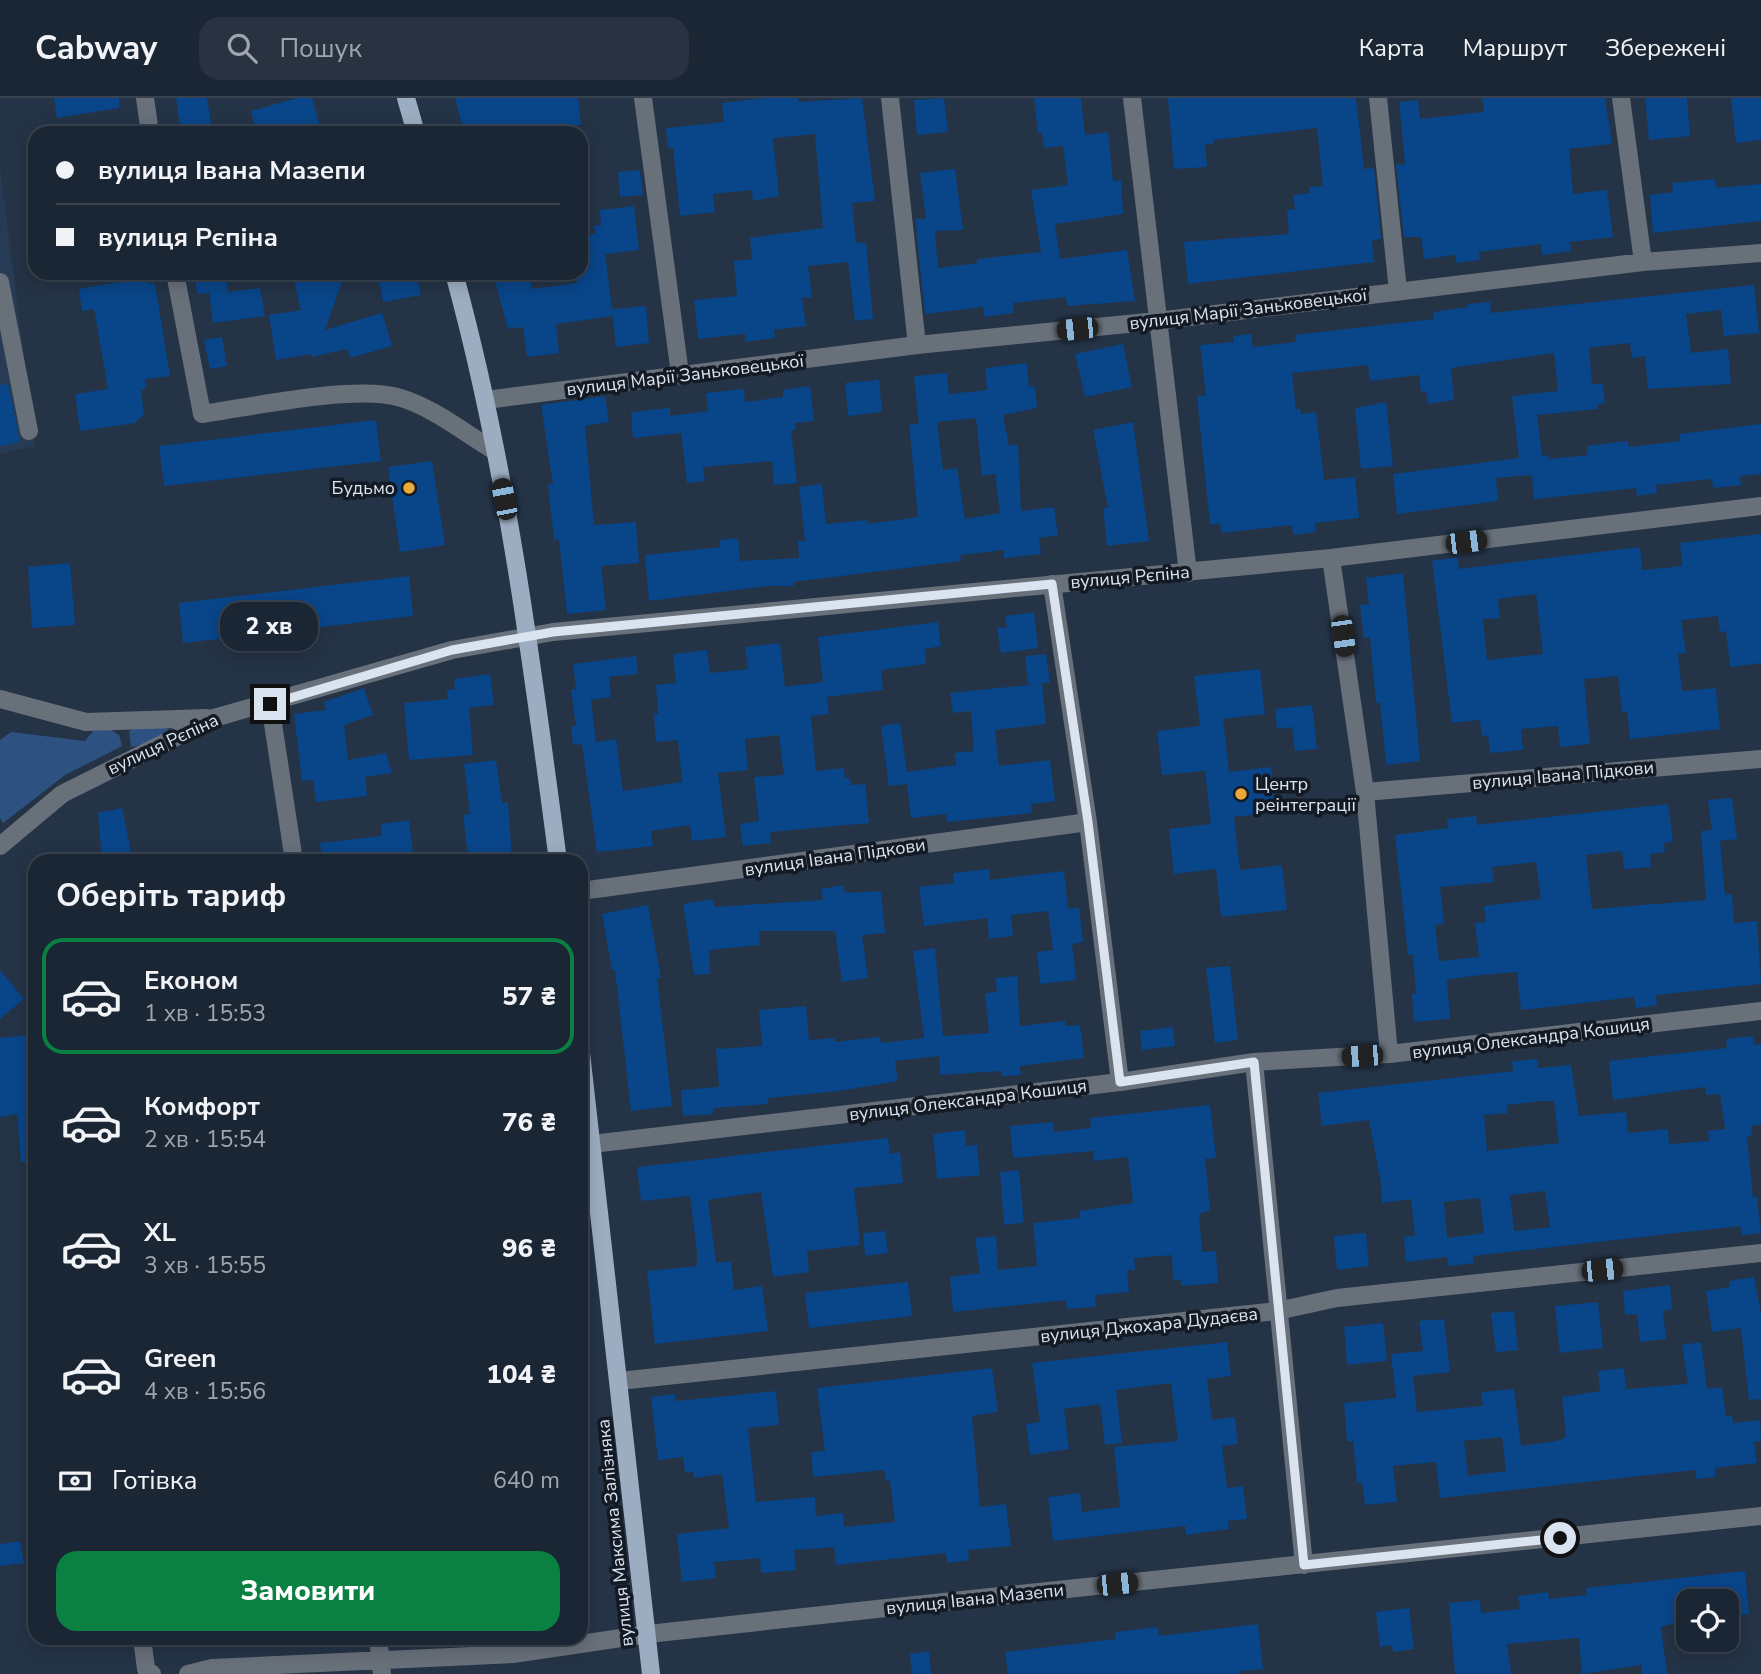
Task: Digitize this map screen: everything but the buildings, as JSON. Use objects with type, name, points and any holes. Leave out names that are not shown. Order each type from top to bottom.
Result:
[{"type":"main road","points":[[406,98],[413,126]]},
{"type":"main road","points":[[456,280],[486,400],[529,637],[557,854]]},
{"type":"main road","name":"вулиця Максима Залізняка","points":[[588,1111],[651,1674]]},
{"type":"street","points":[[145,98],[149,126]]},
{"type":"street","points":[[643,98],[680,374]]},
{"type":"street","points":[[890,98],[917,345]]},
{"type":"street","points":[[1132,98],[1188,573]]},
{"type":"street","points":[[1378,98],[1398,291]]},
{"type":"street","points":[[1620,98],[1643,262]]},
{"type":"street","name":"вулиця Марії Заньковецької","points":[[486,400],[917,345],[1157,321],[1643,262],[1761,253]]},
{"type":"street","points":[[176,280],[202,414],[374,392],[403,398],[422,407],[495,451]]},
{"type":"street","points":[[0,282],[29,431]]},
{"type":"street","name":"вулиця Рєпіна","points":[[0,845],[62,794],[214,718],[452,650],[529,637],[1331,558],[1761,506]]},
{"type":"street","points":[[1331,558],[1365,792],[1389,1054]]},
{"type":"street","points":[[1052,584],[1088,822],[1120,1082]]},
{"type":"street","points":[[0,699],[86,722],[214,718]]},
{"type":"street","points":[[270,704],[293,854]]},
{"type":"street","name":"вулиця Івана Підкови","points":[[1365,792],[1761,759]]},
{"type":"street","name":"вулиця Івана Підкови","points":[[588,890],[1088,822]]},
{"type":"street","name":"вулиця Олександра Кошиця","points":[[592,1144],[1120,1082],[1254,1062],[1389,1054],[1761,1011]]},
{"type":"street","points":[[1254,1062],[1304,1565]]},
{"type":"street","name":"вулиця Джохара Дудаєва","points":[[619,1381],[1277,1311],[1337,1298],[1761,1253]]},
{"type":"street","name":"вулиця Івана Мазепи","points":[[588,1643],[648,1634],[1761,1516]]},
{"type":"street","points":[[143,1645],[146,1669],[152,1674]]},
{"type":"street","points":[[379,1645],[381,1667]]},
{"type":"street","name":"вулиця Івана Мазепи","points":[[188,1674],[211,1671],[381,1667],[574,1645]]},
{"type":"shaded area","points":[[0,167],[35,446],[0,454]]},
{"type":"shaded area","points":[[163,726],[169,730],[145,744],[131,747],[129,731],[136,727]]},
{"type":"shaded area","points":[[108,728],[119,735],[122,746],[65,775],[3,823],[0,818],[0,740],[11,732],[85,741],[93,731]]},
{"type":"place","name":"Будьмо","points":[[409,488]]},
{"type":"place","name":"Центр реінтеграції","points":[[1241,794]]},
{"type":"route","points":[[270,704],[452,650],[553,632],[1052,584],[1088,822],[1120,1082],[1254,1062],[1304,1565],[1560,1538]]}]
